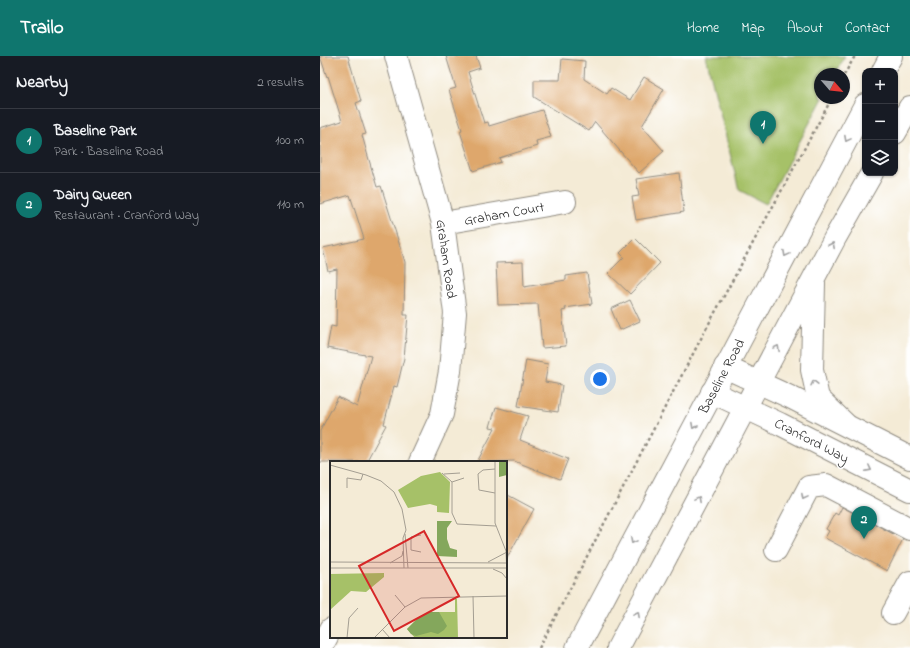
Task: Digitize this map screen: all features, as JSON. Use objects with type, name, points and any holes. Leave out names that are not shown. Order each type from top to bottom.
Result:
[{"type":"main road","name":"Graham Road","points":[[396,56],[443,223],[455,313],[450,371],[442,414],[420,461]]},
{"type":"main road","points":[[885,68],[891,56]]},
{"type":"main road","points":[[898,128],[910,107]]},
{"type":"main road","name":"Baseline Road","points":[[577,648],[862,111]]},
{"type":"main road","points":[[618,648],[835,238],[870,176]]},
{"type":"main road","name":"Graham Court","points":[[443,223],[565,202]]},
{"type":"main road","points":[[814,280],[812,370],[818,398],[845,424]]},
{"type":"main road","name":"Cranford Way","points":[[725,367],[845,424],[910,458]]},
{"type":"main road","name":"Cranford Way","points":[[712,392],[780,424],[910,490]]},
{"type":"main road","points":[[776,550],[809,487],[826,485],[910,529]]},
{"type":"main road","points":[[893,613],[910,582]]},
{"type":"main road","points":[[321,648],[330,631]]},
{"type":"path","points":[[848,68],[855,56]]},
{"type":"path","points":[[539,648],[706,329],[829,104]]},
{"type":"green space","points":[[706,56],[845,56],[838,68],[814,68],[814,104],[820,104],[766,204],[739,190]]},
{"type":"building","points":[[320,56],[348,56],[361,101],[356,103],[366,134],[362,135],[377,187],[381,186],[405,262],[404,315],[408,315],[404,358],[397,387],[394,386],[384,424],[386,425],[367,461],[320,462],[320,431],[338,397],[357,407],[371,356],[327,348],[331,326],[336,327],[337,269],[328,271],[323,248],[364,239],[350,195],[320,204],[320,128],[342,121],[328,76],[327,77]]},
{"type":"building","points":[[446,56],[476,56],[480,68],[468,72],[484,123],[488,122],[489,126],[542,110],[551,137],[536,141],[537,146],[499,158],[501,162],[473,171],[449,90],[456,88]]},
{"type":"building","points":[[562,59],[585,61],[584,79],[607,94],[611,88],[630,100],[644,77],[664,89],[642,126],[664,151],[639,173],[595,122],[589,131],[534,97],[534,80],[560,80]]},
{"type":"building","points":[[679,173],[684,212],[636,220],[632,197],[639,196],[636,179]]},
{"type":"building","points":[[635,238],[660,263],[630,294],[608,273],[624,257],[620,253]]},
{"type":"building","points":[[523,262],[524,287],[566,280],[566,276],[587,273],[592,304],[565,308],[566,310],[562,311],[566,346],[542,348],[538,304],[498,305],[496,263]]},
{"type":"building","points":[[630,300],[640,321],[620,330],[611,309]]},
{"type":"building","points":[[526,360],[548,364],[545,382],[562,385],[558,412],[518,406]]},
{"type":"building","points":[[496,407],[528,416],[520,440],[568,459],[560,479],[514,461],[478,461],[495,428],[490,427]]},
{"type":"building","points":[[507,495],[534,509],[507,558]]},
{"type":"building","points":[[842,507],[903,539],[887,571],[825,538],[829,531],[826,529],[835,513],[838,515]]},
{"type":"place","name":"Baseline Park","points":[[763,144]]},
{"type":"place","name":"Dairy Queen","points":[[864,539]]}]
